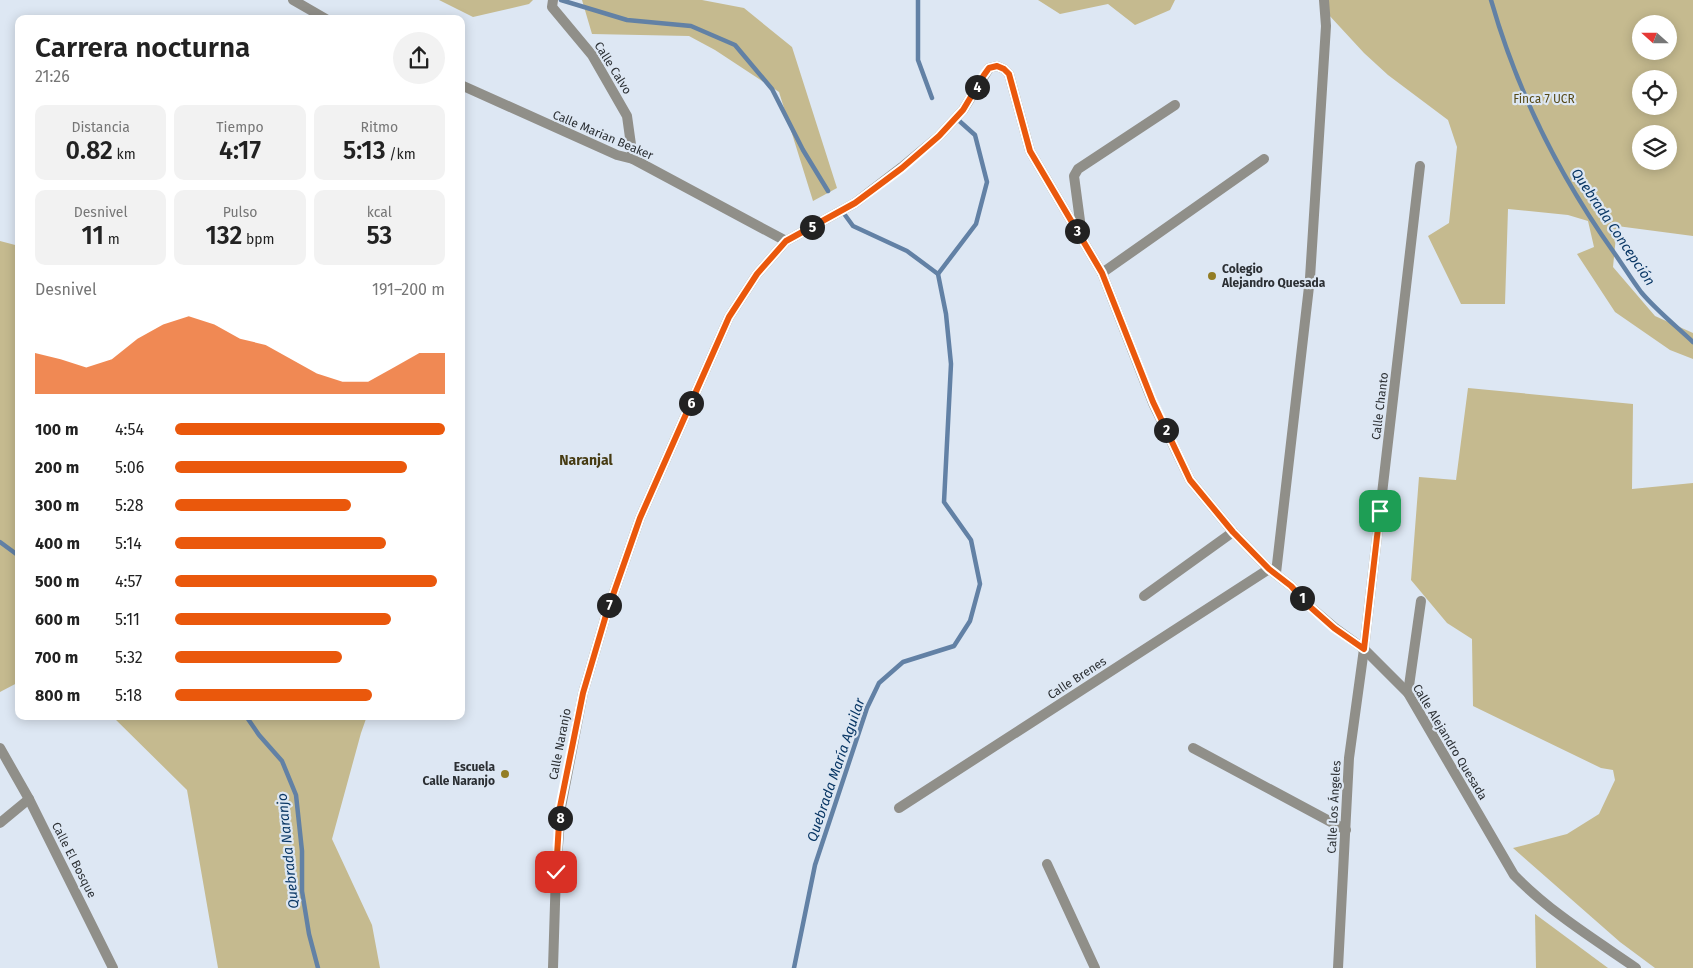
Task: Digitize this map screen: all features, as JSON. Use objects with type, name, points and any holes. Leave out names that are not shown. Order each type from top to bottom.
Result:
[{"type":"street","points":[[293,0],[319,15]]},
{"type":"street","name":"Calle Calvo","points":[[553,0],[552,7],[592,55],[627,116],[633,159]]},
{"type":"street","points":[[1272,571],[1310,278],[1326,26],[1324,0]]},
{"type":"street","name":"Calle Alejandro Quesada","points":[[786,241],[855,203],[902,168],[939,136],[963,110],[989,68],[997,66],[1004,69],[1009,74],[1030,151],[1102,273],[1153,402],[1190,480],[1233,532],[1272,571],[1291,586],[1308,605],[1334,628],[1364,649],[1408,693],[1514,875],[1529,890],[1571,923],[1636,968]]},
{"type":"street","name":"Calle Marian Beaker","points":[[465,88],[617,155],[633,159],[786,241]]},
{"type":"street","points":[[1082,239],[1074,176],[1078,169],[1175,105]]},
{"type":"street","points":[[1102,273],[1264,159]]},
{"type":"street","name":"Calle Chanto","points":[[1364,649],[1420,166]]},
{"type":"street","name":"Calle Naranjo","points":[[553,968],[560,807],[583,693],[606,615],[640,518],[729,317],[757,274],[786,241]]},
{"type":"street","points":[[1144,596],[1233,532]]},
{"type":"street","name":"Calle Brenes","points":[[899,808],[1272,571]]},
{"type":"street","points":[[1408,693],[1421,601]]},
{"type":"street","name":"Calle Los Ángeles","points":[[1338,968],[1349,758],[1364,649]]},
{"type":"street","name":"Calle El Bosque","points":[[0,748],[30,798],[113,968]]},
{"type":"street","points":[[1193,748],[1346,830]]},
{"type":"street","points":[[0,823],[30,798]]},
{"type":"street","points":[[1047,864],[1095,968]]},
{"type":"green space","points":[[439,0],[533,0],[529,4],[473,17]]},
{"type":"green space","points":[[582,0],[702,0],[744,8],[792,47],[837,188],[813,201],[779,92],[715,50],[689,36],[592,34]]},
{"type":"green space","points":[[1038,0],[1175,0],[1170,10],[1135,25],[1108,4],[1060,14]]},
{"type":"green space","name":"Finca 7 UCR","points":[[1328,0],[1693,0],[1693,236],[1617,226],[1613,267],[1655,316],[1693,333],[1693,359],[1670,350],[1615,312],[1577,254],[1594,247],[1588,221],[1568,215],[1508,209],[1505,304],[1461,304],[1428,236],[1449,223],[1457,147],[1448,120],[1388,75],[1364,53],[1328,14]]},
{"type":"green space","points":[[0,241],[15,245],[15,684],[0,692]]},
{"type":"green space","points":[[1468,388],[1633,404],[1632,489],[1693,483],[1693,968],[1655,968],[1620,942],[1513,848],[1567,834],[1599,814],[1615,780],[1613,770],[1601,768],[1473,706],[1472,639],[1447,623],[1411,580],[1419,477],[1456,480]]},
{"type":"green space","points":[[116,720],[366,720],[332,839],[372,925],[380,968],[218,968],[187,790]]},
{"type":"green space","points":[[1535,914],[1608,968],[1536,968]]},
{"type":"waterway","name":"Quebrada María Aguilar","points":[[561,0],[627,20],[691,26],[735,45],[772,89],[803,150],[828,191]]},
{"type":"waterway","points":[[918,0],[918,60],[932,98]]},
{"type":"waterway","name":"Quebrada Concepción","points":[[1491,0],[1527,100],[1558,164],[1576,195],[1641,292],[1693,342]]},
{"type":"waterway","points":[[938,274],[976,224],[987,182],[975,135],[956,118]]},
{"type":"waterway","name":"Quebrada María Aguilar","points":[[794,968],[815,865],[867,708],[879,683],[903,662],[954,646],[970,621],[980,584],[971,540],[944,502],[951,364],[946,314],[938,274],[907,251],[853,226],[845,215]]},
{"type":"waterway","name":"Quebrada Naranjo","points":[[0,542],[15,553]]},
{"type":"waterway","name":"Quebrada Naranjo","points":[[249,720],[282,761],[296,795],[302,851],[302,891],[309,934],[318,968]]},
{"type":"place","name":"Colegio Alejandro Quesada","points":[[1212,276]]},
{"type":"place","name":"Escuela Calle Naranjo","points":[[505,774]]},
{"type":"district","name":"Naranjal","points":[[586,460]]},
{"type":"route","points":[[556,872],[560,807],[583,693],[606,615],[640,518],[729,317],[757,274],[786,241],[855,203],[902,168],[939,136],[963,110],[989,68],[997,66],[1009,74],[1030,151],[1102,273],[1153,402],[1190,480],[1233,532],[1269,569],[1291,586],[1308,605],[1334,628],[1364,649],[1380,511]]}]
